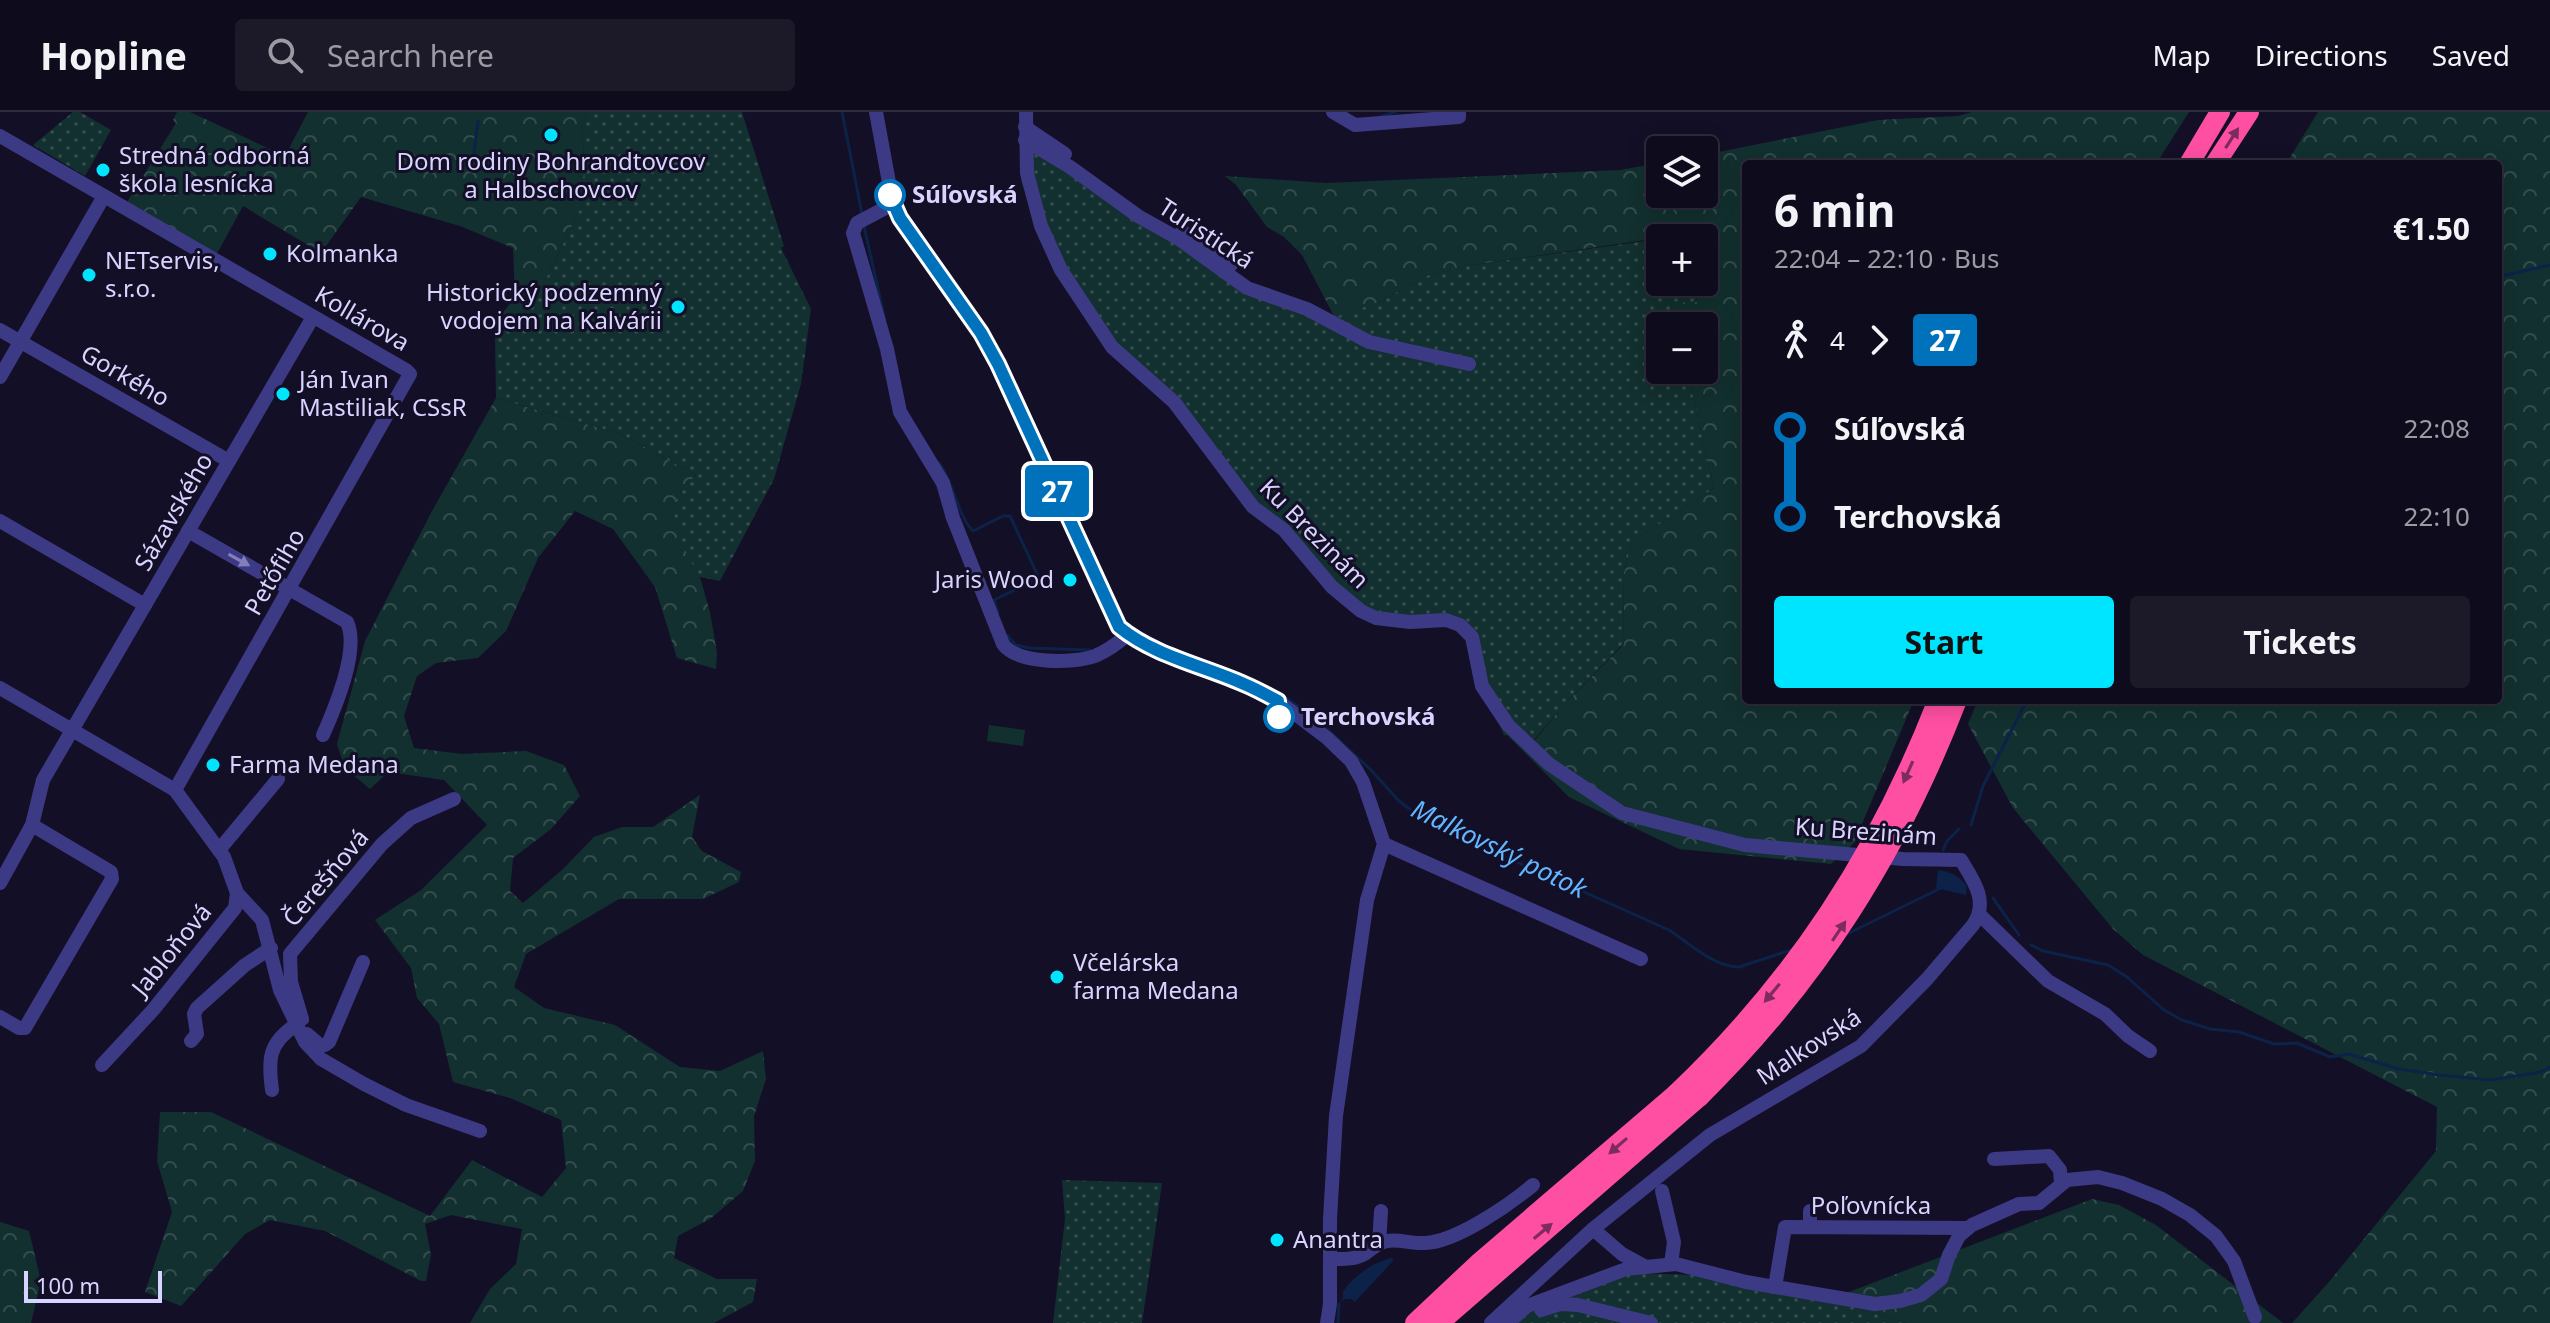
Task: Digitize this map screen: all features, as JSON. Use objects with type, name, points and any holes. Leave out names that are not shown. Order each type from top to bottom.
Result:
[{"type":"highway","points":[[2191,160],[2220,112]]},
{"type":"highway","points":[[2218,160],[2249,112]]},
{"type":"highway","points":[[1415,1323],[1480,1262],[1676,1094],[1750,1019],[1829,916],[1884,823],[1936,704]]},
{"type":"highway","points":[[1439,1323],[1699,1097],[1769,1024],[1826,951],[1854,909],[1903,823],[1955,704]]},
{"type":"street","points":[[876,112],[893,204],[981,333],[998,364],[1124,631],[1278,701],[1327,738],[1351,761],[1363,782],[1384,844],[1367,900],[1336,1116],[1327,1323]]},
{"type":"street","points":[[1333,112],[1355,125],[1459,117],[1459,112]]},
{"type":"street","name":"Turistická","points":[[1025,126],[1133,206],[1206,245],[1231,265]]},
{"type":"street","name":"Turistická","points":[[1025,126],[1070,167],[1247,288],[1307,309],[1369,342],[1469,364]]},
{"type":"street","name":"Ku Brezinám","points":[[1025,126],[1027,173],[1041,226],[1061,270],[1112,347],[1174,402],[1253,507],[1284,530],[1332,587],[1361,611],[1376,618],[1410,622],[1446,620],[1460,625],[1472,637],[1482,686],[1508,725],[1549,764],[1622,813],[1745,845],[1903,859],[1961,860],[1976,883],[1981,899],[1980,915]]},
{"type":"street","name":"Kollárova","points":[[0,136],[410,374]]},
{"type":"street","points":[[0,377],[104,196]]},
{"type":"street","points":[[893,204],[863,220],[853,233],[887,349],[900,412],[943,483],[953,518],[1003,644],[1017,656],[1032,659],[1086,658],[1098,655],[1124,631]]},
{"type":"street","name":"Sázavského","points":[[0,883],[32,825],[43,780],[313,317]]},
{"type":"street","name":"Gorkého","points":[[0,330],[229,461]]},
{"type":"street","name":"Petőfiho","points":[[175,790],[410,374]]},
{"type":"street","points":[[0,521],[145,605]]},
{"type":"street","points":[[188,531],[347,622],[352,639],[342,693],[323,735]]},
{"type":"street","name":"Jabloňová","points":[[0,688],[175,790],[219,850],[239,902],[153,1010],[102,1065]]},
{"type":"street","points":[[219,850],[278,779]]},
{"type":"street","name":"Čerešňová","points":[[454,799],[411,818],[382,844],[290,954],[291,982],[298,1023],[305,1042],[321,1059],[406,1105],[480,1131]]},
{"type":"street","points":[[0,1017],[19,1028],[25,1028],[112,879],[111,872],[32,825]]},
{"type":"street","points":[[1384,844],[1641,959]]},
{"type":"street","name":"Čerešňová","points":[[239,902],[262,920],[280,990],[298,1023],[312,1040],[325,1045],[335,1035],[363,962]]},
{"type":"street","points":[[1980,915],[2048,981],[2105,1014],[2150,1051]]},
{"type":"street","name":"Malkovská","points":[[1491,1323],[1593,1229],[1710,1135],[1861,1046],[1927,979],[1980,915]]},
{"type":"street","name":"Čerešňová","points":[[191,1041],[197,1034],[194,1014],[197,1008],[245,965],[271,948]]},
{"type":"street","points":[[272,1090],[270,1058],[282,1035],[298,1023]]},
{"type":"street","points":[[1994,1159],[2049,1156],[2060,1170],[2061,1184]]},
{"type":"street","points":[[1510,1323],[1527,1306],[1626,1269],[1671,1264],[1775,1287],[1875,1304],[1900,1301],[1921,1295],[1941,1279],[1959,1236],[1968,1228],[1996,1212],[2019,1204],[2039,1203],[2067,1180],[2098,1177],[2162,1199],[2190,1215],[2216,1236],[2234,1261],[2255,1317]]},
{"type":"street","points":[[1330,1259],[1348,1260],[1363,1255],[1379,1244],[1441,1240],[1500,1211],[1533,1185]]},
{"type":"street","points":[[1662,1191],[1674,1242],[1671,1264]]},
{"type":"street","points":[[1379,1244],[1381,1211]]},
{"type":"street","points":[[1810,1211],[1810,1227]]},
{"type":"street","name":"Poľovnícka","points":[[1775,1287],[1785,1227],[1968,1228]]},
{"type":"street","points":[[1593,1229],[1622,1254],[1646,1266]]},
{"type":"street","points":[[1510,1323],[1560,1304],[1578,1305],[1651,1323]]},
{"type":"green space","points":[[73,112],[80,112],[111,130],[85,176],[33,145]]},
{"type":"green space","points":[[177,112],[190,112],[285,156],[308,112],[588,112],[582,127],[586,197],[548,275],[527,310],[495,336],[495,323],[515,297],[513,248],[460,226],[361,197],[321,253],[243,206],[214,259],[124,207],[176,123],[173,120]]},
{"type":"green space","points":[[588,112],[742,112],[784,246],[781,248],[811,309],[801,384],[774,479],[720,581],[700,577],[676,526],[675,504],[679,494],[696,475],[621,434],[496,398],[495,336],[527,310],[548,275],[586,197],[582,127]]},
{"type":"green space","points":[[1972,112],[2189,112],[2159,160],[1742,160],[1742,704],[1912,704],[1854,843],[1831,864],[1679,849],[1569,797],[1508,736],[1535,740],[1561,708],[1624,644],[1623,576],[1632,542],[1714,488],[1690,384],[1718,384],[1718,312],[1673,312],[1671,303],[1697,301],[1696,296],[1718,296],[1718,224],[1646,224],[1646,240],[1465,266],[1426,276],[1380,302],[1335,318],[1302,255],[1284,237],[1267,227],[1236,185],[1225,176],[1326,183],[1620,170],[1646,165],[1646,208],[1718,208],[1718,152],[1878,120],[1958,116]]},
{"type":"green space","points":[[2318,112],[2550,112],[2550,1323],[2292,1323],[2436,1151],[2437,1107],[2143,955],[2113,929],[2013,808],[1968,724],[1976,704],[2502,704],[2502,160],[2288,160]]},
{"type":"green space","points":[[1028,146],[1250,286],[1335,317],[1380,302],[1426,276],[1465,266],[1646,241],[1646,296],[1696,296],[1697,302],[1671,303],[1673,312],[1646,312],[1646,384],[1690,384],[1714,488],[1632,542],[1623,576],[1624,643],[1534,740],[1504,735],[1474,664],[1462,626],[1373,617],[1263,518],[1203,433],[1129,369],[1040,239],[1021,180]]},
{"type":"green space","points":[[496,398],[621,434],[696,475],[680,492],[684,547],[700,577],[710,612],[717,653],[716,669],[677,658],[655,587],[613,529],[575,511],[538,558],[506,631],[478,658],[436,663],[417,676],[404,716],[414,748],[462,754],[526,751],[564,765],[580,796],[551,829],[513,858],[510,891],[523,903],[594,837],[622,827],[653,827],[700,795],[692,837],[702,851],[741,872],[739,882],[703,899],[619,899],[526,954],[514,987],[544,1008],[615,1025],[680,1067],[720,1071],[763,1051],[766,1079],[754,1116],[755,1161],[743,1191],[710,1219],[678,1236],[674,1258],[717,1279],[757,1279],[753,1302],[714,1323],[470,1323],[490,1289],[516,1264],[522,1229],[451,1215],[425,1224],[431,1255],[426,1281],[325,1231],[270,1220],[245,1234],[181,1306],[145,1292],[172,1212],[157,1161],[160,1112],[211,1112],[430,1216],[472,1160],[542,1197],[566,1168],[561,1120],[510,1098],[453,1082],[439,1024],[417,998],[411,968],[375,920],[421,890],[487,825],[444,780],[388,772],[370,789],[345,768],[337,744],[365,641],[432,511]]},
{"type":"green space","points":[[989,725],[1025,730],[1023,746],[987,741]]},
{"type":"green space","points":[[1062,1180],[1162,1183],[1142,1323],[1053,1323],[1065,1219]]},
{"type":"green space","points":[[2092,1199],[2119,1205],[2156,1225],[2283,1323],[1907,1323],[1828,1300]]},
{"type":"green space","points":[[0,1222],[29,1231],[41,1281],[31,1323],[0,1323]]},
{"type":"green space","points":[[1624,1273],[1702,1275],[1828,1300],[1907,1323],[1511,1323],[1522,1312]]},
{"type":"water","points":[[1938,870],[1951,873],[1961,880],[1967,886],[1966,895],[1936,888]]},
{"type":"water","points":[[1391,1258],[1394,1260],[1355,1302],[1344,1299],[1339,1304],[1343,1291],[1359,1275],[1370,1266]]},
{"type":"waterway","name":"Malkovský potok","points":[[842,112],[862,214]]},
{"type":"waterway","points":[[1380,117],[1395,112]]},
{"type":"waterway","points":[[474,152],[478,121]]},
{"type":"waterway","name":"Malkovský potok","points":[[864,226],[885,320]]},
{"type":"waterway","points":[[2502,276],[2550,265]]},
{"type":"waterway","name":"Malkovský potok","points":[[939,463],[963,517],[973,531],[1003,516],[1010,516],[1038,576],[994,600],[998,613]]},
{"type":"waterway","name":"Malkovský potok","points":[[1125,628],[1129,627],[1158,642]]},
{"type":"waterway","name":"Malkovský potok","points":[[1007,635],[1016,645],[1029,648],[1090,650]]},
{"type":"waterway","name":"Malkovský potok","points":[[1250,679],[1314,717],[1415,813],[1461,837],[1669,930],[1720,963],[1739,967],[1794,949]]},
{"type":"waterway","points":[[1971,825],[1983,786],[2025,704]]},
{"type":"waterway","points":[[1943,850],[1959,829]]},
{"type":"waterway","name":"Malkovský potok","points":[[1847,934],[1941,888]]},
{"type":"waterway","points":[[1993,898],[2019,935]]},
{"type":"waterway","points":[[2031,945],[2043,951],[2108,965],[2127,977],[2164,1010],[2210,1029],[2239,1032],[2274,1044],[2297,1043],[2330,1057],[2349,1054],[2399,1069],[2440,1075],[2491,1080],[2541,1072],[2550,1067]]},
{"type":"waterway","points":[[1338,1323],[1339,1304]]},
{"type":"bus line","name":"27","points":[[890,195],[900,218],[981,333],[998,364],[1119,627],[1127,635],[1278,701],[1279,717]]},
{"type":"place","name":"Dom rodiny Bohrandtovcov a Halbschovcov","points":[[551,135]]},
{"type":"place","name":"Stredná odborná škola lesnícka","points":[[103,170]]},
{"type":"place","name":"Súľovská","points":[[890,195]]},
{"type":"place","name":"Kolmanka","points":[[270,254]]},
{"type":"place","name":"NETservis, s.r.o.","points":[[89,275]]},
{"type":"place","name":"Historický podzemný vodojem na Kalvárii","points":[[678,307]]},
{"type":"place","name":"Ján Ivan Mastiliak, CSsR","points":[[283,394]]},
{"type":"place","name":"Jaris Wood","points":[[1070,580]]},
{"type":"place","name":"Terchovská","points":[[1279,717]]},
{"type":"place","name":"Farma Medana","points":[[213,765]]},
{"type":"place","name":"Včelárska farma Medana","points":[[1057,977]]},
{"type":"place","name":"Anantra","points":[[1277,1240]]}]
